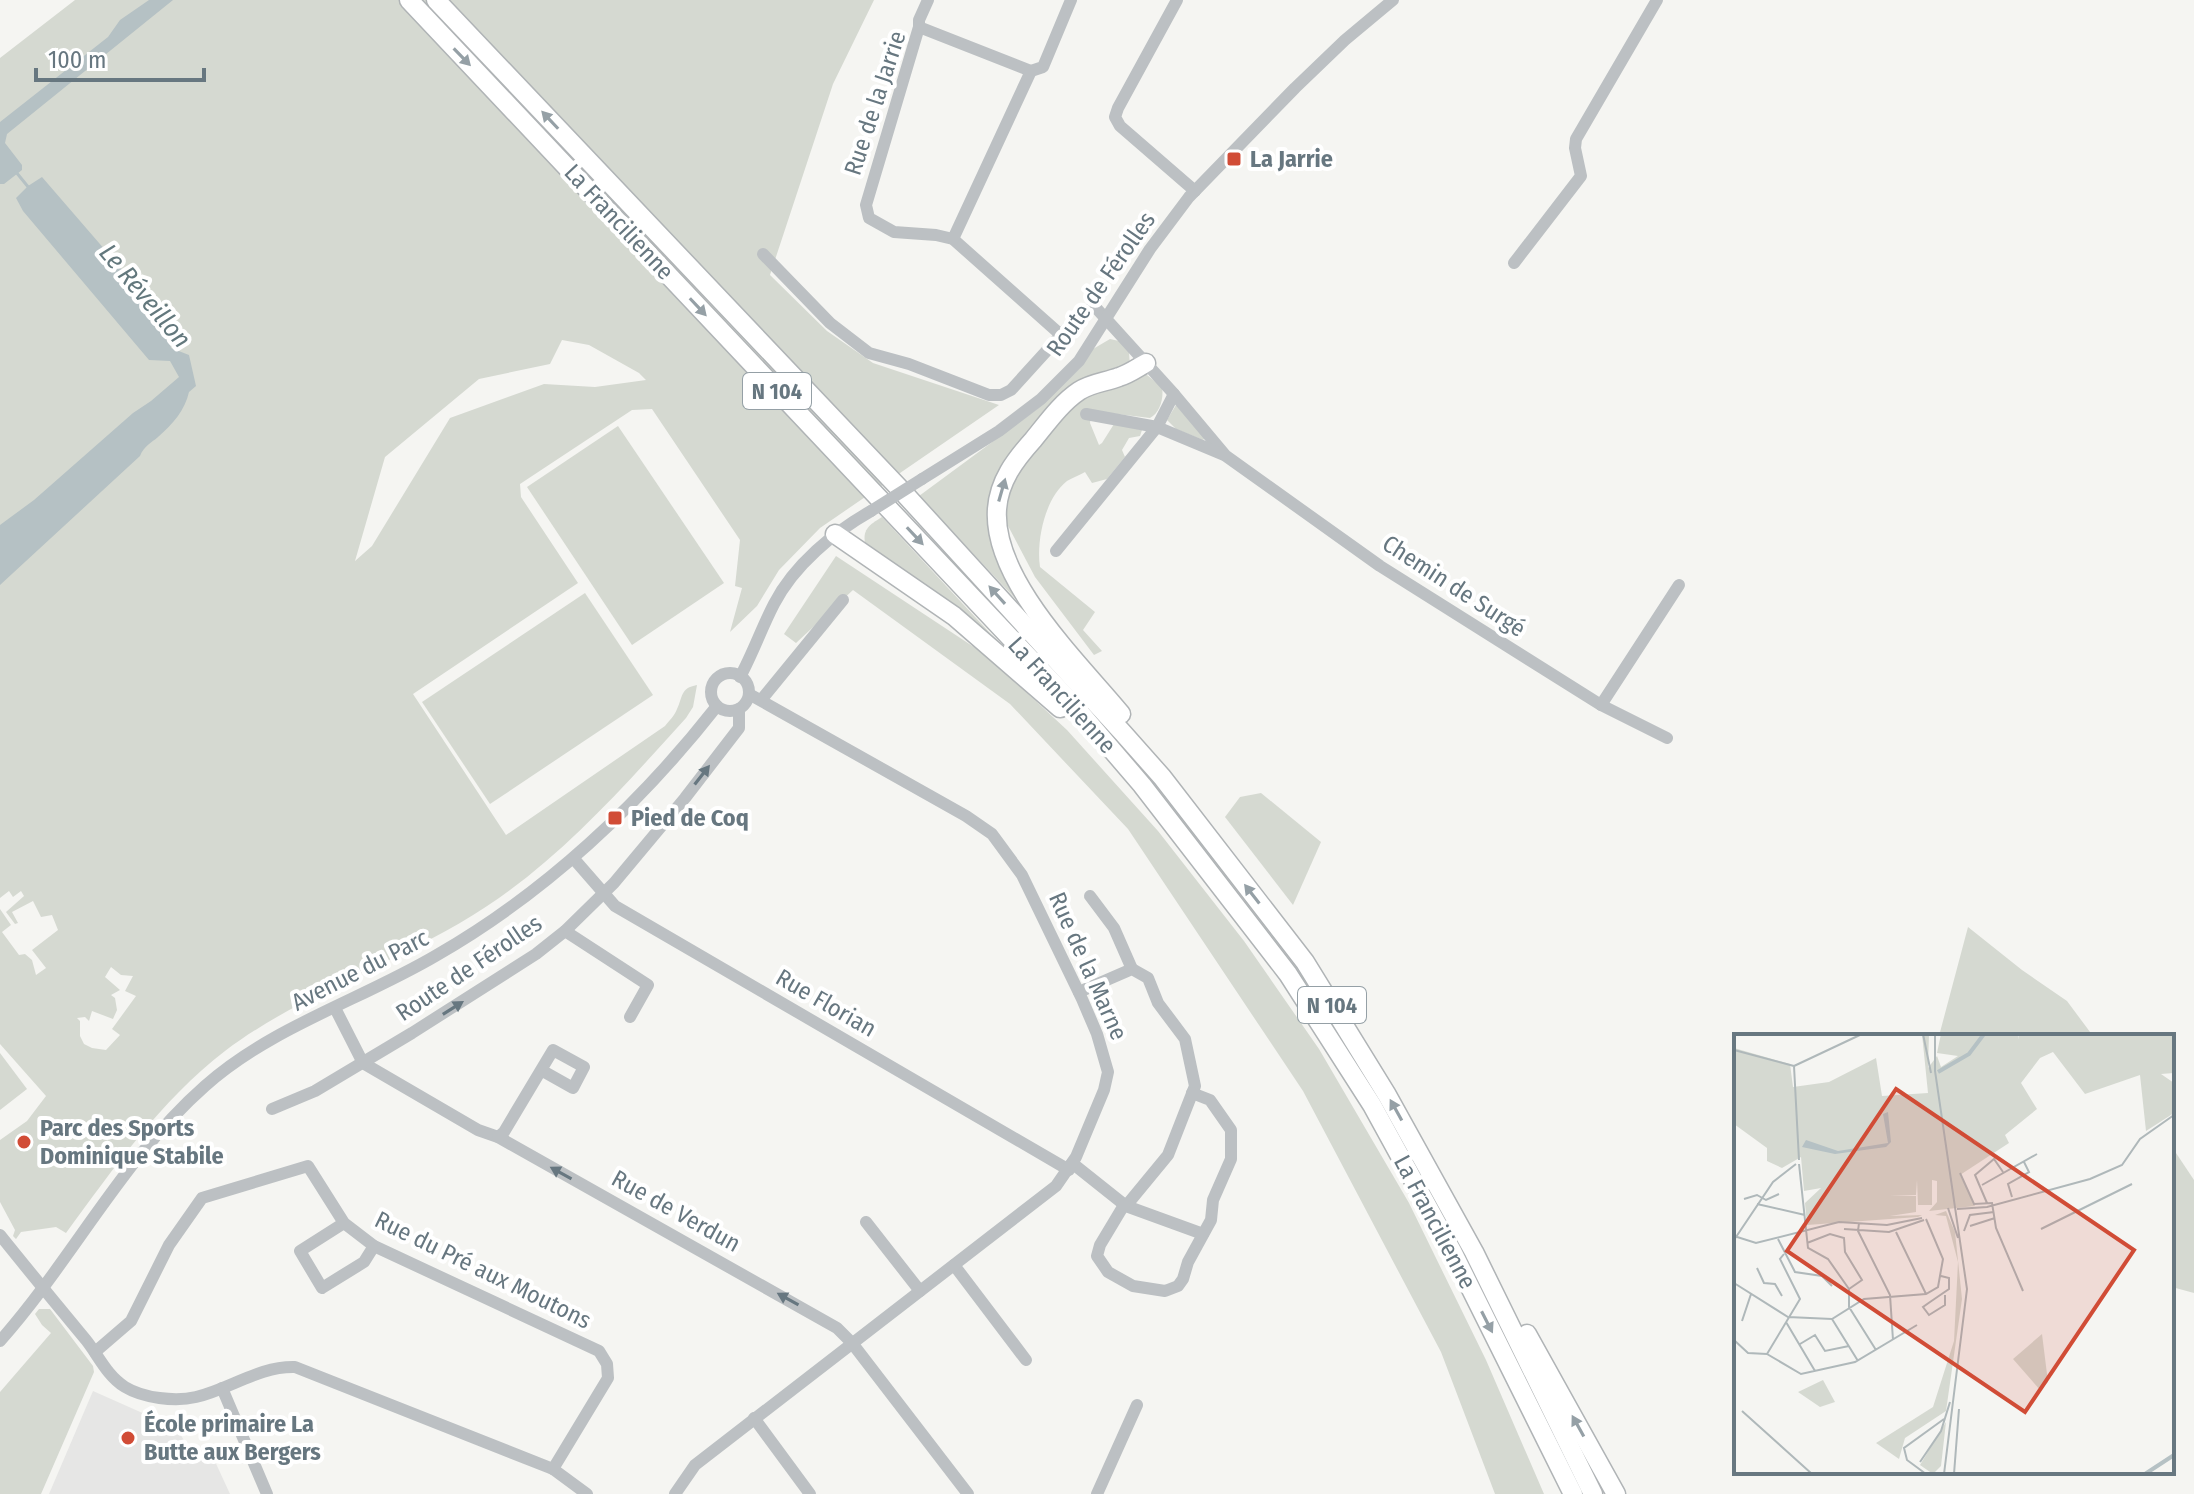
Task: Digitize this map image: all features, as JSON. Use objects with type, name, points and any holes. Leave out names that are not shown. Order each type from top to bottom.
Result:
[{"type":"highway","name":"La Francilienne","points":[[409,0],[1071,702],[1142,785],[1288,974],[1372,1105],[1452,1251],[1572,1493]]},
{"type":"highway","name":"La Francilienne","points":[[436,0],[902,491],[1162,777],[1305,962],[1387,1095],[1474,1252],[1593,1494]]},
{"type":"highway","points":[[1146,363],[1124,376],[1082,389],[1071,397],[1015,460],[1003,482],[997,509],[1000,538],[1020,584],[1056,636],[1151,750],[1162,777]]},
{"type":"highway","points":[[835,534],[954,616],[1050,697],[1105,756],[1142,785]]},
{"type":"highway","points":[[1474,1252],[1491,1266],[1616,1494]]},
{"type":"street","points":[[919,27],[928,0]]},
{"type":"street","points":[[1061,335],[953,239],[1031,71],[1043,67],[1071,0]]},
{"type":"street","points":[[1177,0],[1115,117],[1120,126],[1195,191]]},
{"type":"street","name":"Route de Férolles","points":[[740,677],[775,602],[810,558],[835,534],[999,431],[1041,399],[1079,361],[1150,249],[1195,191],[1345,40],[1393,0]]},
{"type":"street","points":[[1514,263],[1581,176],[1576,139],[1657,0]]},
{"type":"street","name":"Rue de la Jarrie","points":[[953,239],[894,232],[869,218],[866,205],[919,27],[1031,71]]},
{"type":"street","points":[[763,254],[830,323],[869,353],[909,364],[989,395],[1001,395],[1011,390],[1081,313],[1097,309],[1108,319]]},
{"type":"street","name":"Chemin de Surgé","points":[[1108,319],[1226,456]]},
{"type":"street","points":[[1056,551],[1157,427],[1174,394]]},
{"type":"street","name":"Chemin de Surgé","points":[[1086,414],[1157,427],[1226,456],[1380,566],[1601,705],[1667,738]]},
{"type":"street","points":[[1601,705],[1679,585]]},
{"type":"street","points":[[762,699],[843,600]]},
{"type":"street","points":[[724,674],[740,677],[747,684],[749,694],[739,709],[728,711],[717,706],[711,690],[715,680],[724,674]]},
{"type":"street","name":"Rue de la Marne","points":[[675,1494],[695,1465],[1056,1186],[1070,1166],[1104,1090],[1108,1072],[1097,1034],[1029,887],[992,834],[927,792],[749,694]]},
{"type":"street","name":"Avenue du Parc","points":[[0,1341],[44,1290],[135,1162],[205,1086],[250,1051],[437,956],[524,898],[574,859],[623,811],[717,706]]},
{"type":"street","name":"Route de Férolles","points":[[272,1109],[315,1091],[363,1063],[511,971],[565,931],[605,893],[685,798],[739,728],[739,709]]},
{"type":"street","name":"Rue Florian","points":[[574,859],[615,906],[1070,1166],[1125,1206],[1203,1234]]},
{"type":"street","points":[[1090,896],[1114,928],[1132,969],[1148,978],[1158,1003],[1185,1039],[1195,1086],[1192,1093],[1168,1155],[1125,1206],[1100,1245],[1097,1256],[1108,1272],[1133,1286],[1165,1291],[1178,1286],[1211,1220],[1213,1200],[1231,1159],[1231,1130],[1210,1100],[1192,1093]]},
{"type":"street","points":[[565,931],[648,985],[630,1017]]},
{"type":"street","points":[[1079,992],[1132,969]]},
{"type":"street","points":[[335,1008],[363,1063]]},
{"type":"street","name":"Rue de Verdun","points":[[363,1063],[837,1328],[852,1343],[968,1494]]},
{"type":"street","points":[[498,1137],[541,1070]]},
{"type":"street","name":"Rue du Pré aux Moutons","points":[[95,1352],[131,1321],[169,1245],[202,1198],[308,1166],[344,1223],[374,1246],[599,1351],[607,1364],[608,1378],[553,1469]]},
{"type":"street","points":[[866,1222],[920,1291]]},
{"type":"street","points":[[344,1223],[300,1251],[322,1288],[364,1262],[374,1246]]},
{"type":"street","points":[[0,1235],[123,1386],[140,1394],[161,1398],[193,1398],[279,1366],[295,1367],[553,1469],[587,1494]]},
{"type":"street","points":[[954,1265],[1026,1360]]},
{"type":"street","points":[[222,1388],[267,1494]]},
{"type":"street","points":[[1097,1494],[1137,1405]]},
{"type":"street","points":[[754,1418],[810,1494]]},
{"type":"shaded area","points":[[75,0],[874,0],[833,84],[770,275],[827,331],[873,363],[999,405],[820,528],[779,570],[757,606],[730,632],[742,588],[735,586],[740,540],[652,409],[632,410],[520,484],[521,497],[578,583],[413,694],[506,835],[665,726],[685,691],[697,685],[693,707],[686,718],[597,813],[525,879],[466,919],[290,1009],[225,1051],[159,1113],[66,1233],[56,1227],[21,1232],[16,1239],[13,1236],[15,1230],[0,1202],[0,1140],[27,1121],[46,1096],[0,1044],[0,909],[11,925],[2,932],[19,955],[25,954],[32,960],[36,975],[46,968],[32,950],[58,930],[52,915],[41,917],[33,901],[12,912],[18,923],[15,924],[6,912],[24,896],[21,891],[13,897],[9,891],[0,898],[0,58]],"holes":[[[562,340],[589,345],[646,380],[595,387],[544,384],[450,418],[372,546],[355,561],[385,457],[479,379],[550,364]],[[111,967],[121,975],[133,976],[125,991],[136,996],[112,1029],[120,1035],[106,1050],[92,1048],[84,1044],[77,1018],[85,1017],[89,1021],[92,1011],[113,1019],[117,1010],[115,998],[111,995],[120,990],[105,977]]]},
{"type":"shaded area","points":[[149,0],[173,0],[7,134],[5,143],[22,165],[22,170],[0,184],[0,122],[108,37],[120,20]]},
{"type":"shaded area","points":[[42,177],[163,317],[171,348],[189,355],[196,386],[189,392],[181,411],[169,427],[0,585],[0,525],[179,377],[170,361],[149,360],[23,211],[16,198]]},
{"type":"shaded area","points":[[1110,339],[1119,341],[1129,352],[1130,366],[1091,380],[996,488],[1027,611],[919,496],[1037,409],[1080,368],[1093,349]]},
{"type":"shaded area","points":[[1139,375],[1147,375],[1162,387],[1159,409],[1150,418],[1092,411],[1090,423],[1099,445],[1114,424],[1142,430],[1140,436],[1129,438],[1122,450],[1125,457],[1107,479],[1092,483],[1085,472],[1059,489],[1048,509],[1039,545],[1040,567],[1095,612],[1083,630],[1102,651],[1094,655],[1035,577],[1006,522],[1008,486],[1064,414],[1083,397]]},
{"type":"shaded area","points":[[1176,405],[1205,438],[1203,440],[1176,429],[1167,420]]},
{"type":"shaded area","points":[[618,426],[724,583],[632,645],[527,487]]},
{"type":"shaded area","points":[[882,517],[1016,661],[866,547],[867,529]]},
{"type":"shaded area","points":[[836,556],[986,655],[1067,730],[1158,831],[1244,941],[1319,1049],[1409,1203],[1486,1360],[1544,1494],[1495,1494],[1441,1352],[1303,1091],[1128,829],[1010,704],[853,590],[796,643],[784,634]]},
{"type":"shaded area","points":[[585,593],[653,695],[490,804],[422,702]]},
{"type":"shaded area","points":[[1261,793],[1321,842],[1293,905],[1225,817],[1240,797]]},
{"type":"shaded area","points":[[1968,927],[2067,1001],[2092,1034],[1940,1034]]},
{"type":"shaded area","points":[[0,1053],[27,1089],[0,1110]]},
{"type":"shaded area","points":[[2174,1150],[2194,1180],[2194,1293],[2174,1288]]},
{"type":"shaded area","points":[[39,1309],[50,1309],[93,1366],[94,1372],[41,1494],[0,1494],[0,1392],[51,1333],[35,1314]]},
{"type":"shaded area","name":"École primaire La Butte aux Bergers","points":[[93,1391],[156,1419],[158,1431],[178,1430],[186,1444],[212,1455],[230,1494],[49,1494]]},
{"type":"waterway","name":"Le Réveillon","points":[[16,172],[29,188]]},
{"type":"place","name":"La Jarrie","points":[[1234,159]]},
{"type":"place","name":"Pied de Coq","points":[[615,818]]},
{"type":"place","name":"Parc des Sports Dominique Stabile","points":[[24,1142]]},
{"type":"place","name":"École primaire La Butte aux Bergers","points":[[128,1438]]}]
